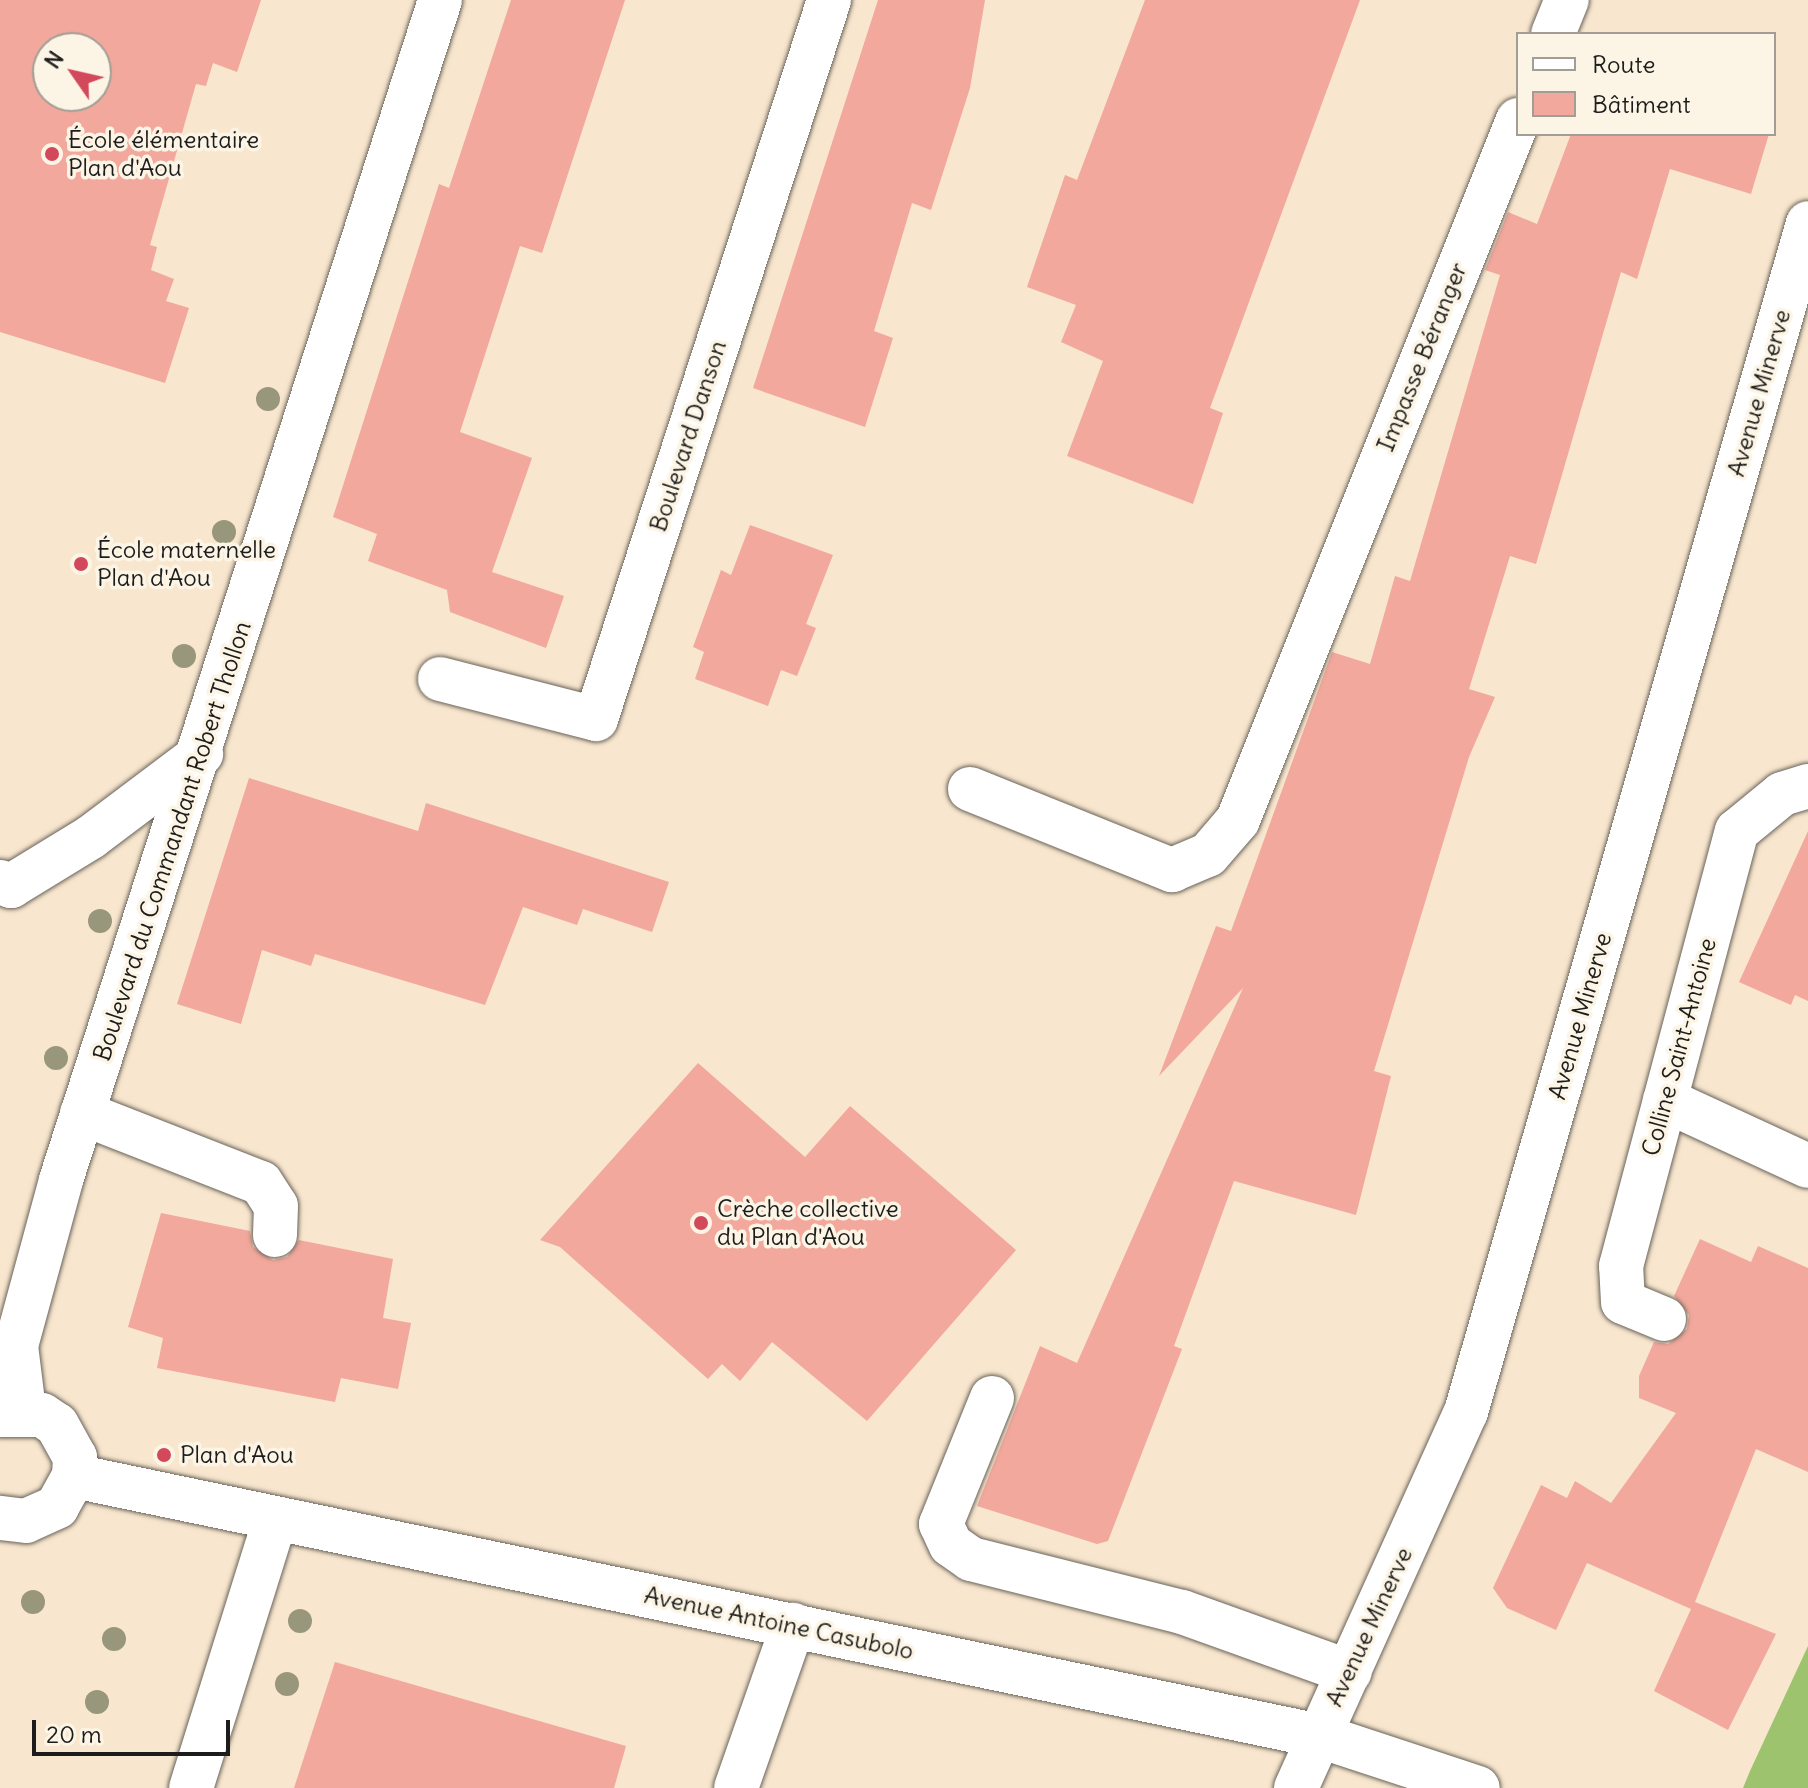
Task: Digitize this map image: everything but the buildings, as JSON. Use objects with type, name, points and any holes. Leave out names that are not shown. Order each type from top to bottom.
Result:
[{"type":"street","name":"Boulevard du Commandant Robert Thollon","points":[[12,1412],[16,1346],[82,1113],[201,754],[440,0]]},
{"type":"street","name":"Boulevard Danson","points":[[440,679],[596,719],[829,0]]},
{"type":"street","points":[[1554,32],[1567,0]]},
{"type":"street","name":"Impasse Béranger","points":[[970,789],[1172,870],[1208,855],[1238,820],[1326,593],[1516,125]]},
{"type":"street","name":"Avenue Minerve","points":[[1296,1788],[1466,1412],[1808,223]]},
{"type":"street","points":[[0,882],[11,886],[91,837],[201,754]]},
{"type":"street","name":"Colline Saint-Antoine","points":[[1664,1319],[1623,1302],[1621,1266],[1737,831],[1782,794],[1808,786]]},
{"type":"street","points":[[1665,1100],[1808,1166]]},
{"type":"street","points":[[82,1113],[261,1183],[276,1206],[275,1235]]},
{"type":"street","points":[[992,1398],[941,1524],[951,1545],[971,1559],[1182,1612],[1350,1672]]},
{"type":"street","points":[[0,1518],[43,1516],[74,1476],[75,1457],[57,1425],[12,1412]]},
{"type":"street","name":"Avenue Antoine Casubolo","points":[[74,1476],[1320,1736],[1478,1788]]},
{"type":"street","points":[[191,1788],[275,1520]]},
{"type":"street","points":[[736,1788],[793,1625]]},
{"type":"green space","points":[[1808,1646],[1808,1788],[1743,1788],[1750,1771]]},
{"type":"place","name":"École élémentaire Plan d'Aou","points":[[52,154]]},
{"type":"place","name":"École maternelle Plan d'Aou","points":[[81,564]]},
{"type":"place","name":"Crèche collective du Plan d'Aou","points":[[701,1223]]},
{"type":"place","name":"Plan d'Aou","points":[[164,1455]]}]
